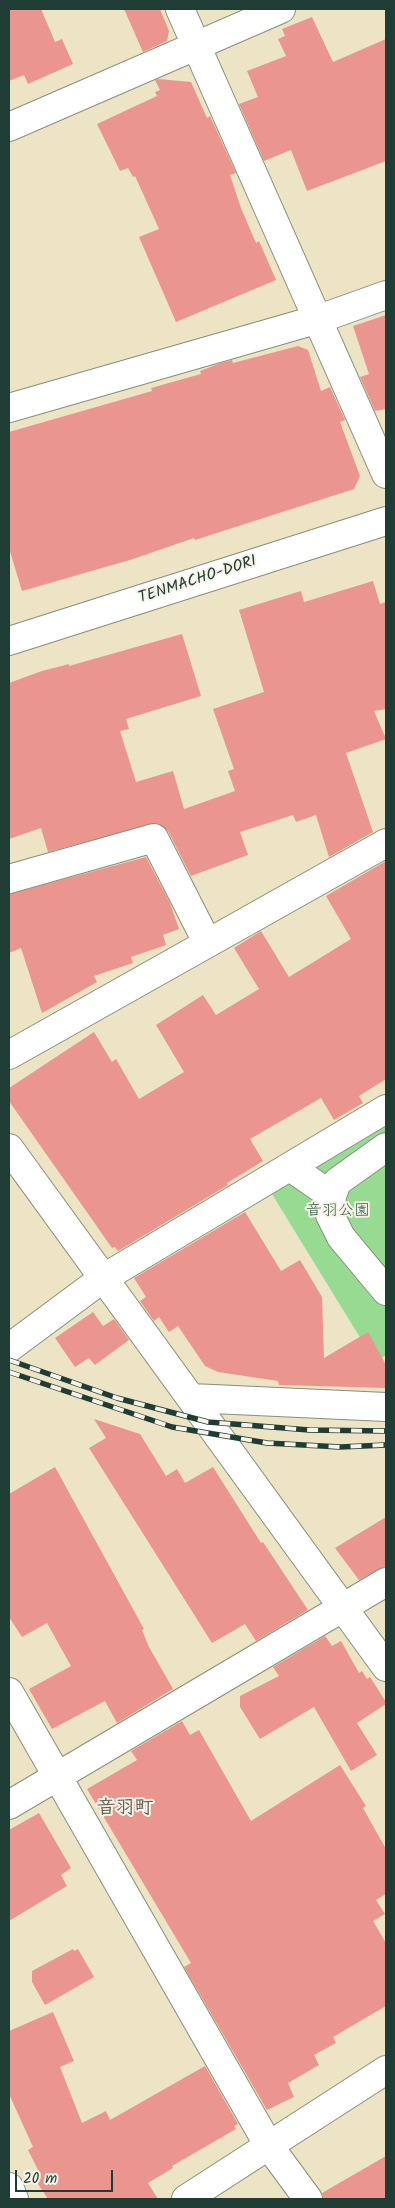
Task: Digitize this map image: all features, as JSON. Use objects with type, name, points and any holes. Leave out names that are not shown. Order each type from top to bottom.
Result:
[{"type":"street","points":[[180,9],[319,319],[386,474]]},
{"type":"street","points":[[9,127],[281,9]]},
{"type":"street","points":[[9,408],[319,319],[386,294]]},
{"type":"street","name":"TENMACHO-DORI","points":[[9,641],[386,521]]},
{"type":"street","points":[[9,879],[154,838],[207,942]]},
{"type":"street","points":[[9,1055],[386,843]]},
{"type":"street","points":[[9,1348],[102,1279],[386,1109]]},
{"type":"street","points":[[386,1147],[337,1182],[332,1196],[330,1215],[342,1237],[366,1270],[386,1291]]},
{"type":"street","points":[[11,1154],[386,1667]]},
{"type":"street","points":[[290,1167],[332,1196]]},
{"type":"street","points":[[190,1398],[386,1407]]},
{"type":"street","points":[[9,1805],[386,1582]]},
{"type":"street","points":[[9,1692],[269,2146],[308,2199]]},
{"type":"street","points":[[186,2199],[386,2070]]},
{"type":"street","points":[[9,2187],[14,2199]]},
{"type":"green space","name":"音羽公園","points":[[386,1125],[386,1355],[375,1362],[272,1194]]},
{"type":"building","points":[[9,9],[41,9],[55,42],[62,39],[73,64],[28,84],[24,75],[9,81]]},
{"type":"building","points":[[124,9],[160,9],[169,31],[167,41],[143,52]]},
{"type":"building","points":[[312,17],[333,62],[386,39],[386,161],[307,191],[291,150],[264,161],[239,104],[258,97],[247,71],[286,56],[278,39],[285,36],[282,29]]},
{"type":"building","points":[[155,80],[191,82],[207,118],[210,116],[236,173],[230,175],[241,208],[256,243],[259,241],[276,280],[176,322],[139,237],[159,229],[135,176],[133,177],[128,168],[120,171],[97,124],[157,96],[155,92],[160,90]]},
{"type":"building","points":[[386,315],[386,409],[375,411],[360,377],[369,374],[353,326]]},
{"type":"building","points":[[298,346],[308,350],[321,391],[330,387],[345,420],[340,422],[360,476],[354,489],[195,540],[194,538],[130,560],[22,591],[9,548],[9,432],[152,391],[151,388],[201,374],[200,371],[221,363],[232,360],[233,363]]},
{"type":"building","points":[[373,581],[380,604],[386,602],[386,709],[374,711],[386,739],[346,753],[373,832],[329,857],[316,815],[296,822],[293,815],[240,832],[248,855],[191,876],[168,831],[157,823],[48,852],[41,828],[9,839],[9,683],[42,671],[69,664],[69,666],[182,634],[201,696],[126,719],[129,729],[120,731],[136,782],[173,771],[184,809],[235,791],[228,771],[234,769],[213,709],[264,692],[239,610],[301,591],[304,602]]},
{"type":"building","points":[[146,857],[170,903],[179,929],[163,935],[166,945],[131,957],[133,963],[94,976],[97,982],[42,1013],[21,948],[9,953],[9,894]]},
{"type":"building","points":[[386,861],[386,1079],[359,1096],[363,1103],[334,1120],[321,1098],[250,1139],[263,1161],[227,1183],[228,1185],[118,1251],[115,1247],[112,1248],[9,1101],[9,1088],[94,1032],[112,1062],[116,1059],[139,1099],[184,1072],[156,1025],[203,995],[216,1015],[259,989],[234,948],[261,931],[289,977],[351,939],[326,896]]},
{"type":"building","points":[[245,1212],[281,1271],[300,1260],[322,1297],[324,1358],[368,1332],[386,1365],[386,1388],[279,1385],[278,1381],[218,1372],[205,1366],[178,1326],[169,1332],[159,1317],[154,1321],[140,1301],[146,1297],[134,1278]]},
{"type":"building","points":[[93,1312],[103,1326],[114,1319],[129,1340],[95,1365],[89,1358],[75,1367],[55,1338]]},
{"type":"building","points":[[94,1419],[140,1434],[166,1476],[177,1469],[185,1483],[213,1467],[261,1543],[263,1542],[308,1610],[256,1641],[245,1624],[212,1643],[89,1448],[106,1438]]},
{"type":"building","points":[[55,1467],[144,1629],[142,1630],[149,1647],[173,1689],[117,1723],[105,1701],[52,1729],[29,1689],[71,1666],[47,1623],[22,1637],[9,1617],[9,1494]]},
{"type":"building","points":[[386,1517],[386,1566],[359,1580],[335,1548]]},
{"type":"building","points":[[325,1636],[332,1646],[341,1641],[359,1673],[362,1671],[367,1679],[370,1677],[386,1702],[386,1704],[357,1723],[377,1755],[351,1771],[314,1707],[260,1739],[240,1707],[240,1696],[279,1676],[273,1667]]},
{"type":"building","points":[[182,1721],[190,1735],[199,1730],[251,1821],[340,1765],[366,1806],[363,1808],[386,1849],[386,1894],[376,1900],[385,1914],[373,1921],[386,1943],[386,2006],[333,2037],[336,2043],[314,2055],[319,2065],[288,2083],[294,2097],[267,2110],[184,1967],[191,1963],[87,1789],[137,1760],[131,1751]]},
{"type":"building","points":[[39,1813],[71,1868],[61,1875],[67,1886],[9,1921],[9,1830]]},
{"type":"building","points":[[73,1949],[74,1951],[78,1949],[94,1977],[45,2005],[32,1982],[32,1971]]},
{"type":"building","points":[[53,2012],[74,2061],[60,2067],[82,2123],[106,2111],[110,2120],[205,2066],[238,2124],[234,2126],[236,2129],[172,2166],[173,2168],[148,2183],[158,2199],[48,2199],[34,2178],[40,2174],[28,2150],[33,2147],[9,2094],[9,2031]]},
{"type":"building","points":[[386,2156],[386,2199],[323,2199],[322,2193]]},
{"type":"railway","points":[[9,1360],[117,1398],[208,1422],[309,1430],[386,1431]]},
{"type":"railway","points":[[9,1372],[172,1427],[267,1443],[340,1447],[386,1445]]},
{"type":"district","name":"音羽町","points":[[125,1810]]}]
